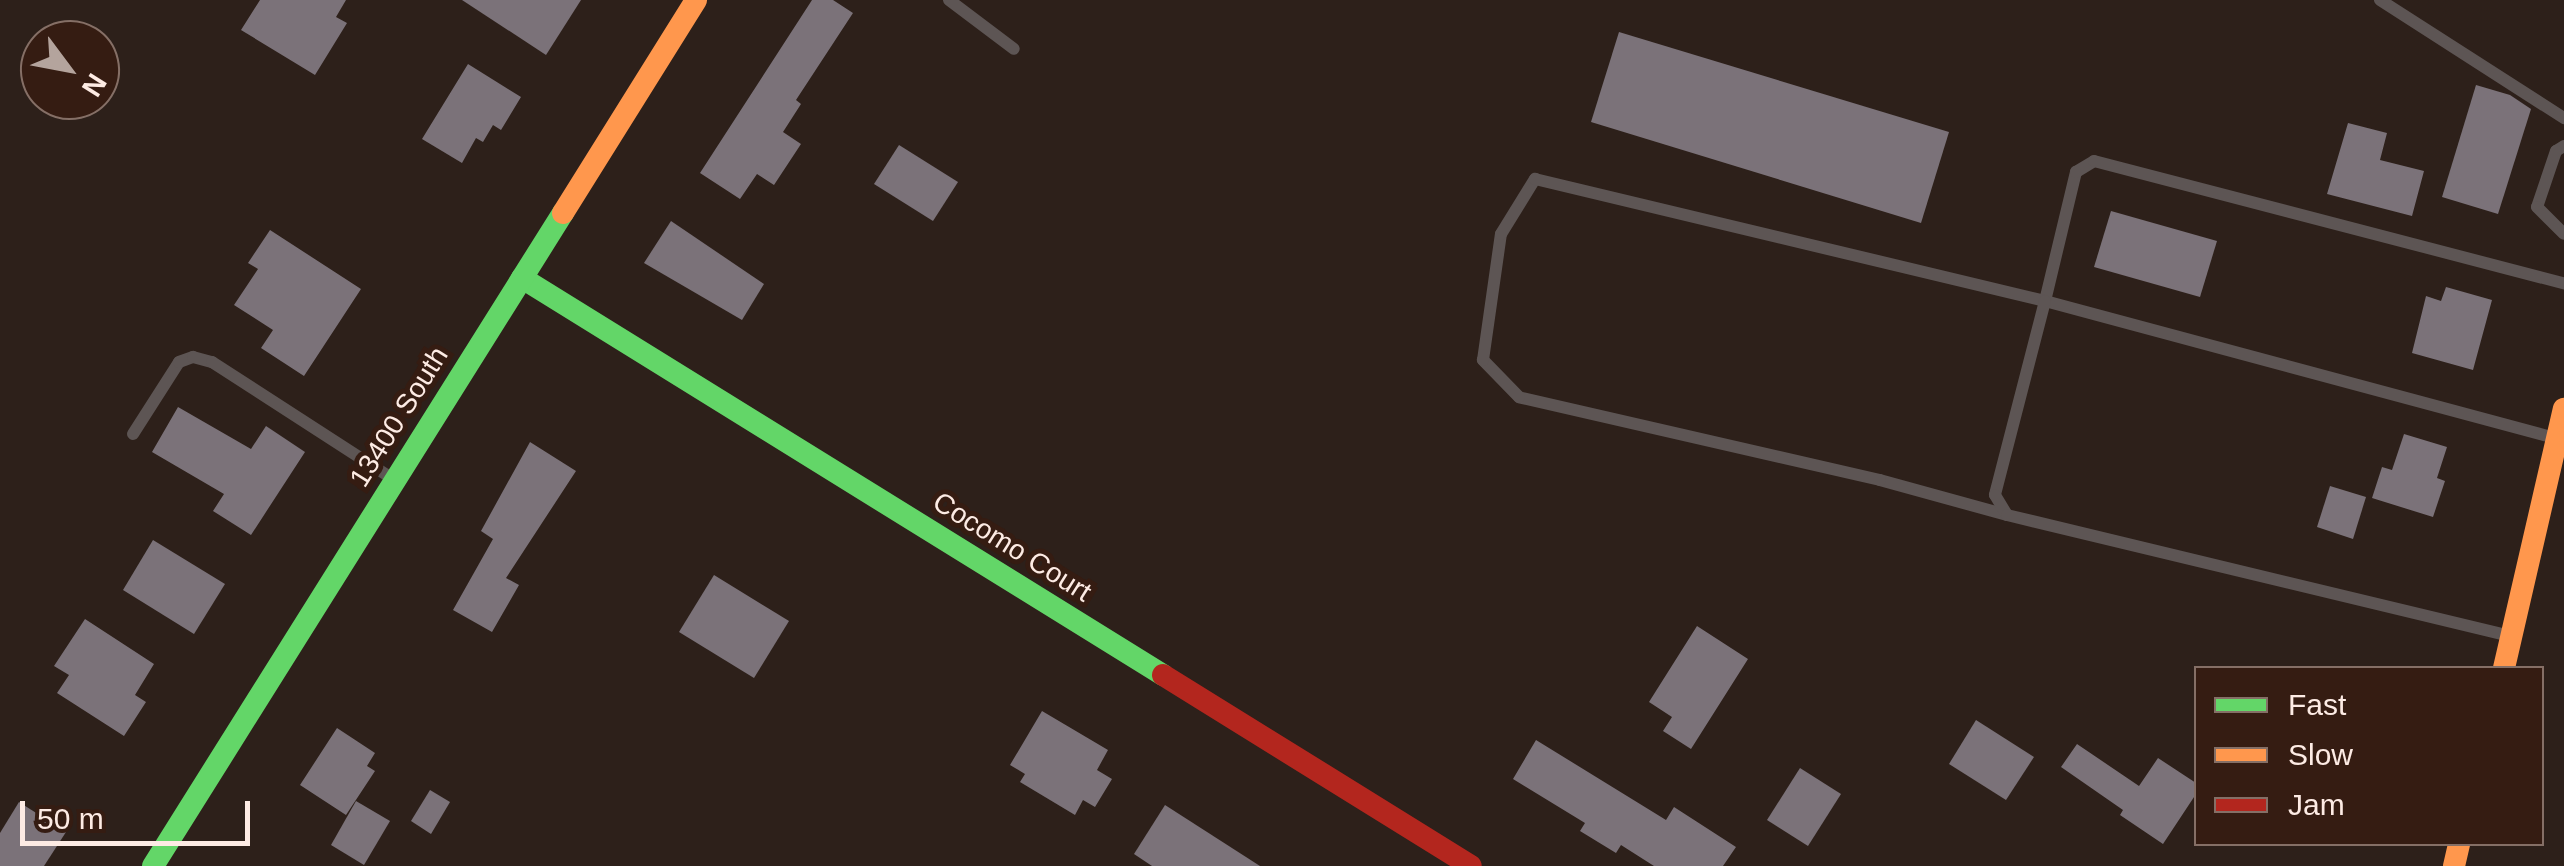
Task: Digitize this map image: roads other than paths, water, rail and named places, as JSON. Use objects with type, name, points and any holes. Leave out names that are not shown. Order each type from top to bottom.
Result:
[{"type":"street","name":"13400 South","points":[[153,866],[696,0]]},
{"type":"street","name":"Cocomo Court","points":[[522,278],[1471,866]]},
{"type":"street","points":[[2505,666],[2564,408]]},
{"type":"lane","points":[[949,0],[1014,49]]},
{"type":"lane","points":[[2380,0],[2564,118]]},
{"type":"lane","points":[[2564,146],[2556,152],[2537,207],[2564,234]]},
{"type":"lane","points":[[2007,515],[1995,496],[2076,172],[2094,161],[2564,283]]},
{"type":"lane","points":[[2512,637],[2007,515],[1880,480],[1519,397],[1483,360],[1501,234],[1536,179],[2046,301],[2556,439]]},
{"type":"lane","points":[[133,434],[179,362],[193,357],[212,362],[395,480]]}]
